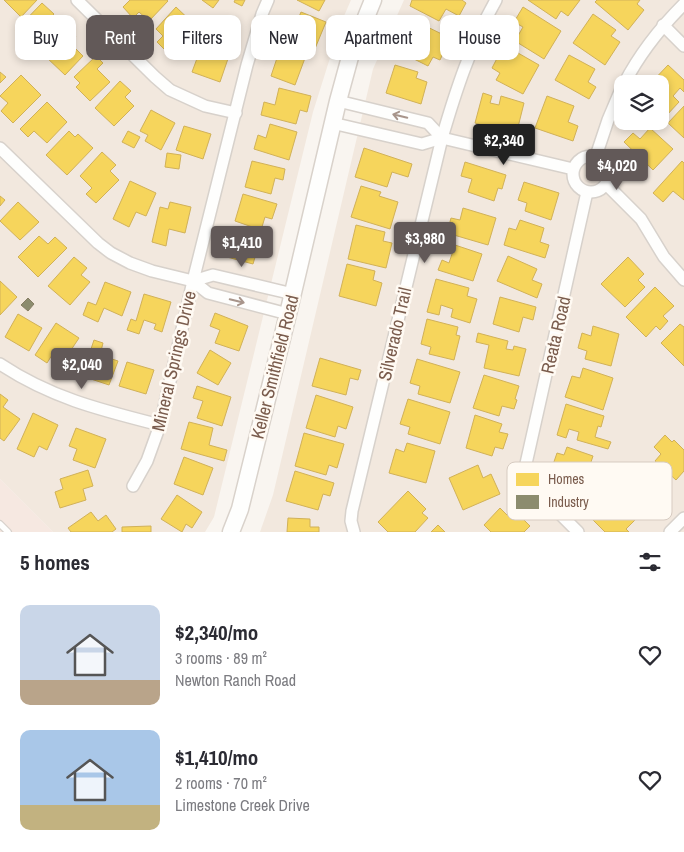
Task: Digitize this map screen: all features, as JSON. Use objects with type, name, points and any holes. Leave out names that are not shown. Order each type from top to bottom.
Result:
[{"type":"main road","name":"Keller Smithfield Road","points":[[231,532],[240,509],[338,100],[350,57],[373,0]]},
{"type":"street","points":[[77,0],[170,90],[205,106],[236,113]]},
{"type":"street","name":"Mineral Springs Drive","points":[[133,486],[147,461],[160,425],[193,281],[247,65],[268,0]]},
{"type":"street","name":"Silverado Trail","points":[[353,531],[352,511],[442,138],[458,83],[472,45],[496,0]]},
{"type":"street","points":[[629,75],[645,48],[663,25],[684,4]]},
{"type":"street","points":[[663,25],[684,46]]},
{"type":"street","points":[[338,100],[428,124],[442,138]]},
{"type":"street","points":[[596,156],[614,106]]},
{"type":"street","points":[[332,123],[422,144],[442,138],[573,169]]},
{"type":"street","points":[[0,148],[98,243],[111,253],[130,263],[152,271],[193,281],[208,293],[288,314]]},
{"type":"street","points":[[584,156],[596,156],[601,158],[608,167],[609,179],[598,191],[587,192],[581,190],[574,181],[573,169],[575,164],[584,156]]},
{"type":"street","points":[[606,184],[641,219],[664,257],[684,280]]},
{"type":"street","name":"Reata Road","points":[[526,462],[587,192]]},
{"type":"street","points":[[193,281],[214,275],[292,294]]},
{"type":"street","points":[[0,364],[24,380],[61,397],[96,409],[160,425]]},
{"type":"street","points":[[670,532],[684,518]]},
{"type":"street","name":"Reata Road","points":[[566,520],[578,532]]},
{"type":"lane","points":[[0,524],[8,532]]},
{"type":"shaded area","points":[[0,0],[351,0],[344,15],[326,15],[326,60],[329,60],[313,112],[214,517],[205,532],[53,532],[0,479]]},
{"type":"shaded area","points":[[404,0],[684,0],[684,532],[260,532],[273,495],[373,69],[377,60],[430,60],[430,15],[397,15]]},
{"type":"shaded area","points":[[0,479],[53,532],[0,532]]},
{"type":"building: Homes","points":[[4,0],[37,0],[23,15],[19,15]]},
{"type":"building: Homes","points":[[130,0],[168,1],[154,16],[142,15],[139,12],[136,15],[130,15],[123,7]]},
{"type":"building: Homes","points":[[202,0],[219,0],[213,8]]},
{"type":"building: Homes","points":[[235,0],[245,0],[242,6],[234,2]]},
{"type":"building: Homes","points":[[297,0],[325,0],[319,11]]},
{"type":"building: Homes","points":[[412,0],[462,0],[466,3],[460,15],[446,9],[442,15],[440,15],[439,21],[410,6]]},
{"type":"building: Homes","points":[[528,0],[580,0],[568,16],[561,11],[556,19]]},
{"type":"building: Homes","points":[[597,0],[640,0],[637,4],[644,10],[628,30],[595,2]]},
{"type":"building: Homes","points":[[42,3],[54,14],[53,15],[30,15]]},
{"type":"building: Homes","points":[[176,7],[184,15],[169,15]]},
{"type":"building: Homes","points":[[523,7],[561,31],[544,59],[519,43],[519,34],[523,27],[519,25],[518,15]]},
{"type":"building: Homes","points":[[593,14],[616,30],[611,36],[620,42],[605,65],[573,43]]},
{"type":"building: Homes","points":[[316,18],[326,22],[316,46]]},
{"type":"building: Homes","points":[[164,20],[164,49],[157,42],[163,36],[156,29]]},
{"type":"building: Homes","points":[[430,28],[440,33],[440,60],[433,57],[428,66],[416,60],[430,60]]},
{"type":"building: Homes","points":[[76,49],[83,56],[65,75],[49,60],[76,60]]},
{"type":"building: Homes","points":[[519,54],[539,65],[523,94],[496,80],[500,73],[492,68],[496,60],[519,60]]},
{"type":"building: Homes","points":[[569,55],[595,69],[588,82],[596,87],[589,99],[555,80]]},
{"type":"building: Homes","points":[[92,60],[100,60],[103,63],[97,69],[110,82],[90,101],[76,87],[80,83],[74,77]]},
{"type":"building: Homes","points":[[196,60],[228,60],[220,82],[192,72]]},
{"type":"building: Homes","points":[[276,60],[304,60],[295,85],[271,76]]},
{"type":"building: Homes","points":[[395,65],[418,72],[416,78],[427,82],[421,104],[386,93]]},
{"type":"building: Homes","points":[[668,65],[684,80],[684,92],[680,88],[673,96],[679,102],[669,113],[669,75],[659,75]]},
{"type":"building: Homes","points":[[0,72],[6,77],[0,83]]},
{"type":"building: Homes","points":[[21,75],[41,95],[13,123],[1,111],[8,103],[0,96]]},
{"type":"building: Homes","points":[[120,81],[131,91],[125,97],[134,106],[114,126],[95,108]]},
{"type":"building: Homes","points":[[279,88],[311,96],[307,112],[300,110],[296,124],[261,115],[264,102],[275,105]]},
{"type":"building: Homes","points":[[483,93],[492,96],[490,103],[499,105],[501,96],[524,103],[516,135],[475,123]]},
{"type":"building: Homes","points":[[547,96],[574,106],[568,122],[578,126],[573,141],[535,128]]},
{"type":"building: Homes","points":[[47,102],[67,122],[47,143],[34,131],[28,137],[20,129]]},
{"type":"building: Homes","points":[[684,106],[684,138],[669,124]]},
{"type":"building: Homes","points":[[151,110],[175,123],[161,150],[145,141],[148,135],[140,131]]},
{"type":"building: Homes","points":[[270,124],[297,132],[289,160],[254,149],[258,135],[266,138]]},
{"type":"building: Homes","points":[[184,126],[211,134],[203,159],[176,150]]},
{"type":"building: Homes","points":[[648,130],[652,130],[673,149],[653,170],[624,142],[633,133],[640,139]]},
{"type":"building: Homes","points":[[69,131],[75,137],[78,134],[93,148],[67,175],[46,155]]},
{"type":"building: Homes","points":[[128,131],[140,137],[134,148],[122,142]]},
{"type":"building: Homes","points":[[364,148],[412,164],[408,177],[392,172],[387,187],[355,177]]},
{"type":"building: Homes","points":[[102,152],[116,165],[110,171],[119,180],[96,203],[86,194],[92,188],[80,176]]},
{"type":"building: Homes","points":[[167,153],[181,155],[179,169],[165,167]]},
{"type":"building: Homes","points":[[252,161],[285,169],[283,180],[275,178],[271,194],[245,187]]},
{"type":"building: Homes","points":[[682,161],[684,163],[684,200],[673,191],[663,202],[653,193]]},
{"type":"building: Homes","points":[[465,162],[506,175],[502,189],[498,188],[494,201],[468,192],[472,179],[461,176]]},
{"type":"building: Homes","points":[[130,181],[156,193],[146,216],[136,212],[129,227],[113,219]]},
{"type":"building: Homes","points":[[524,182],[559,193],[551,220],[525,211],[527,203],[518,200]]},
{"type":"building: Homes","points":[[361,186],[381,192],[379,196],[398,202],[390,229],[351,217]]},
{"type":"building: Homes","points":[[243,194],[277,204],[272,219],[265,217],[261,230],[235,221]]},
{"type":"building: Homes","points":[[0,196],[5,200],[0,206]]},
{"type":"building: Homes","points":[[18,202],[39,222],[20,240],[0,221]]},
{"type":"building: Homes","points":[[170,202],[191,207],[185,233],[169,229],[166,246],[152,242],[160,207],[168,209]]},
{"type":"building: Homes","points":[[463,208],[496,218],[488,245],[447,233],[451,218],[460,220]]},
{"type":"building: Homes","points":[[520,220],[544,228],[540,242],[549,245],[545,258],[504,245],[509,228],[516,230]]},
{"type":"building: Homes","points":[[356,225],[385,232],[383,241],[392,243],[386,268],[348,259]]},
{"type":"building: Homes","points":[[234,231],[269,241],[267,249],[258,247],[253,264],[227,257]]},
{"type":"building: Homes","points":[[39,236],[48,244],[55,237],[67,248],[38,277],[18,257]]},
{"type":"building: Homes","points":[[455,245],[482,254],[473,281],[438,270],[442,260],[449,263]]},
{"type":"building: Homes","points":[[508,256],[537,269],[532,280],[542,284],[537,298],[497,281]]},
{"type":"building: Homes","points":[[74,257],[87,268],[81,275],[90,282],[70,305],[48,286]]},
{"type":"building: Homes","points":[[628,257],[644,274],[638,280],[645,287],[625,307],[601,284]]},
{"type":"building: Homes","points":[[347,264],[375,271],[373,280],[382,283],[376,306],[339,296]]},
{"type":"building: Homes","points":[[436,279],[469,288],[467,296],[477,299],[470,323],[451,317],[453,309],[441,305],[439,315],[427,312]]},
{"type":"building: Homes","points":[[0,281],[17,297],[0,315]]},
{"type":"building: Homes","points":[[105,282],[131,292],[122,316],[104,308],[98,322],[83,315],[88,302],[96,305]]},
{"type":"building: Homes","points":[[655,287],[674,306],[663,316],[668,321],[660,330],[656,326],[646,337],[626,317]]},
{"type":"building: Homes","points":[[144,294],[171,302],[162,332],[154,329],[156,324],[144,320],[139,334],[127,330],[131,319],[136,321]]},
{"type":"building: Homes","points":[[500,297],[536,307],[533,320],[523,317],[519,332],[493,324]]},
{"type":"building: Homes","points":[[215,313],[248,326],[239,351],[215,343],[220,330],[210,326]]},
{"type":"building: Homes","points":[[18,314],[42,328],[29,351],[5,337]]},
{"type":"building: Homes","points":[[427,319],[458,327],[456,335],[460,336],[454,360],[429,354],[431,347],[421,344]]},
{"type":"building: Homes","points":[[56,323],[79,338],[63,362],[52,355],[47,363],[35,355]]},
{"type":"building: Homes","points":[[680,324],[684,327],[684,366],[661,343]]},
{"type":"building: Homes","points":[[593,326],[619,334],[611,366],[585,359],[587,351],[578,348],[582,333],[591,336]]},
{"type":"building: Homes","points":[[478,333],[508,341],[506,349],[513,350],[514,346],[526,349],[519,376],[484,368],[489,345],[476,342]]},
{"type":"building: Homes","points":[[94,340],[103,343],[100,355],[118,361],[109,385],[82,376]]},
{"type":"building: Homes","points":[[210,350],[231,363],[218,385],[197,373]]},
{"type":"building: Homes","points":[[320,358],[361,370],[358,380],[350,378],[346,395],[312,386]]},
{"type":"building: Homes","points":[[417,359],[460,372],[450,403],[418,394],[420,386],[410,383]]},
{"type":"building: Homes","points":[[127,362],[154,370],[146,394],[119,386]]},
{"type":"building: Homes","points":[[583,368],[613,378],[603,410],[565,397],[572,376],[580,378]]},
{"type":"building: Homes","points":[[484,375],[519,386],[514,409],[502,406],[499,416],[473,408]]},
{"type":"building: Homes","points":[[197,386],[231,397],[222,426],[197,418],[203,401],[193,398]]},
{"type":"building: Homes","points":[[0,394],[8,400],[3,407],[20,419],[4,441],[0,438]]},
{"type":"building: Homes","points":[[316,395],[353,407],[346,429],[338,426],[335,437],[306,428]]},
{"type":"building: Homes","points":[[408,399],[450,412],[440,444],[408,434],[410,427],[400,424]]},
{"type":"building: Homes","points":[[566,404],[604,416],[601,427],[598,426],[595,437],[611,442],[608,449],[577,440],[579,432],[569,429],[566,438],[557,435]]},
{"type":"building: Homes","points":[[33,413],[58,425],[47,450],[39,446],[34,457],[17,449]]},
{"type":"building: Homes","points":[[475,415],[502,424],[499,432],[508,434],[503,449],[495,447],[492,456],[466,448]]},
{"type":"building: Homes","points":[[189,422],[213,428],[209,445],[227,450],[224,461],[181,449]]},
{"type":"building: Homes","points":[[76,428],[106,439],[95,468],[73,460],[77,449],[69,446]]},
{"type":"building: Homes","points":[[304,433],[344,444],[337,468],[329,465],[326,475],[295,466]]},
{"type":"building: Homes","points":[[665,435],[672,442],[674,440],[684,450],[684,471],[676,480],[672,476],[672,462],[655,461],[661,454],[654,447]]},
{"type":"building: Homes","points":[[407,443],[435,451],[426,483],[389,473],[396,449],[404,452]]},
{"type":"building: Homes","points":[[567,447],[593,456],[591,462],[554,462],[557,453],[564,455]]},
{"type":"building: Homes","points":[[184,457],[213,468],[203,495],[174,484]]},
{"type":"building: Homes","points":[[478,465],[483,478],[491,474],[500,494],[463,510],[449,478]]},
{"type":"building: Homes","points":[[88,470],[93,486],[83,489],[86,500],[60,508],[55,492],[63,489],[60,479]]},
{"type":"building: Homes","points":[[295,471],[334,483],[330,496],[323,494],[318,510],[286,501]]},
{"type":"building: Homes","points":[[408,491],[426,509],[422,513],[428,518],[415,532],[388,532],[378,522]]},
{"type":"building: Homes","points":[[177,495],[202,512],[192,528],[186,524],[182,532],[161,519]]},
{"type":"building: Homes","points":[[500,508],[507,515],[507,520],[524,520],[530,526],[524,532],[491,532],[484,525]]},
{"type":"building: Homes","points":[[91,512],[98,521],[106,515],[116,529],[112,532],[71,532],[68,528]]},
{"type":"building: Homes","points":[[288,518],[310,519],[310,527],[319,527],[319,532],[287,532]]},
{"type":"building: Homes","points":[[593,520],[635,520],[626,529],[629,532],[605,532]]},
{"type":"building: Homes","points":[[438,525],[445,532],[431,532]]},
{"type":"building: Homes","points":[[151,526],[151,532],[122,532],[122,527]]},
{"type":"building: Industry","points":[[28,298],[34,304],[28,311],[21,305]]}]
